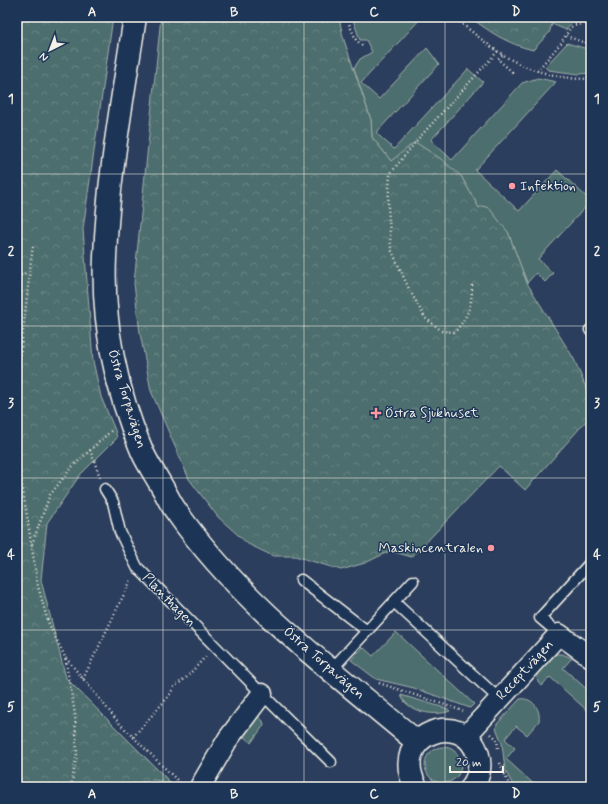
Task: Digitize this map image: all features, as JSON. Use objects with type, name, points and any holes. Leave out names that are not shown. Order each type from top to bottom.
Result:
[{"type":"street","name":"Östra Torpavägen","points":[[135,17],[110,175],[104,259],[108,327],[112,354],[131,423],[143,454],[175,510],[206,550],[261,608],[331,670],[417,742]]},
{"type":"street","name":"Receptvägen","points":[[466,736],[498,698],[558,634],[589,652]]},
{"type":"street","points":[[200,787],[228,740],[262,694]]},
{"type":"street","points":[[416,787],[410,774],[409,766],[412,751],[417,742],[426,735],[443,730],[451,730],[466,736],[474,746],[480,761],[479,772],[472,787]]},
{"type":"lane","name":"Planthagen","points":[[105,488],[113,502],[120,532],[137,568],[331,762]]},
{"type":"lane","points":[[558,634],[540,618],[591,562]]},
{"type":"lane","points":[[301,580],[367,631]]},
{"type":"lane","points":[[331,670],[413,582]]},
{"type":"lane","points":[[394,602],[498,698]]},
{"type":"path","points":[[346,17],[356,40],[363,46]]},
{"type":"path","points":[[453,17],[514,63],[537,71],[567,78],[591,78]]},
{"type":"path","points":[[565,17],[576,24]]},
{"type":"path","points":[[537,71],[566,36],[571,27],[591,20]]},
{"type":"path","points":[[566,36],[591,45]]},
{"type":"path","points":[[472,285],[472,300],[466,319],[455,332],[442,331],[425,318],[409,290],[391,249],[388,205],[390,174],[418,139],[498,51]]},
{"type":"path","points":[[502,55],[498,59],[512,72],[511,73]]},
{"type":"path","points":[[17,427],[20,357],[28,272],[33,244]]},
{"type":"path","points":[[17,277],[28,272]]},
{"type":"path","points":[[90,450],[105,488]]},
{"type":"path","points":[[17,454],[38,586],[48,622],[65,657],[120,724],[184,787]]},
{"type":"path","points":[[83,679],[119,602],[137,568]]},
{"type":"path","points":[[133,737],[169,696],[174,687],[186,678],[215,646]]},
{"type":"path","points":[[65,657],[74,714],[77,754],[71,787]]},
{"type":"path","points":[[374,681],[388,687],[461,709],[466,713]]},
{"type":"green space","points":[[17,17],[113,17],[83,229],[93,361],[101,397],[117,438],[80,475],[47,523],[41,580],[66,678],[171,783],[154,780],[114,787],[17,787]]},
{"type":"green space","name":"Östra Sjukhuset","points":[[161,17],[339,17],[343,37],[371,120],[372,137],[391,161],[415,142],[441,159],[461,176],[479,208],[482,206],[489,208],[508,232],[527,283],[574,359],[590,397],[591,409],[587,420],[525,490],[499,466],[412,557],[390,551],[365,563],[341,570],[295,556],[273,556],[248,544],[218,517],[189,479],[151,391],[140,333],[134,283]]},
{"type":"green space","points":[[352,17],[422,17],[361,83],[379,99],[427,48],[439,64],[376,133],[394,149],[468,69],[483,82],[431,140],[452,160],[522,83],[538,78],[556,82],[475,170],[519,211],[557,170],[591,201],[538,259],[553,273],[545,282],[536,273],[527,283],[508,232],[479,208],[461,176],[391,161],[372,137],[371,120],[354,68],[360,59],[372,52],[366,40],[360,40]]},
{"type":"green space","points":[[470,17],[546,17],[552,24],[549,33],[533,50],[516,45],[500,37]]},
{"type":"green space","points":[[546,17],[591,17],[572,22],[566,30],[552,24]]},
{"type":"green space","points":[[567,43],[591,50],[591,73],[579,74],[548,70],[545,67]]},
{"type":"green space","points":[[396,632],[474,704],[470,708],[414,688],[376,679],[351,660],[363,647],[373,656]]},
{"type":"green space","points":[[555,654],[562,654],[572,658],[563,668],[591,693],[591,714],[550,677],[541,686],[538,681],[537,672],[539,667],[546,659]]},
{"type":"green space","points":[[401,695],[448,709],[450,711],[444,713],[422,712],[409,706]]},
{"type":"green space","points":[[520,699],[528,700],[535,705],[539,712],[539,721],[527,735],[516,726],[505,739],[515,748],[506,759],[537,787],[514,787],[505,770],[502,743],[496,728],[497,724]]},
{"type":"green space","points":[[258,716],[263,721],[264,725],[251,743],[242,735]]},
{"type":"green space","points":[[447,747],[456,752],[460,758],[460,772],[456,778],[447,783],[439,783],[430,778],[426,772],[425,761],[430,752],[436,748]]},
{"type":"place","name":"Infektion","points":[[512,186]]},
{"type":"place","name":"Östra Sjukhuset","points":[[376,413]]},
{"type":"place","name":"Maskincentralen","points":[[491,548]]}]
